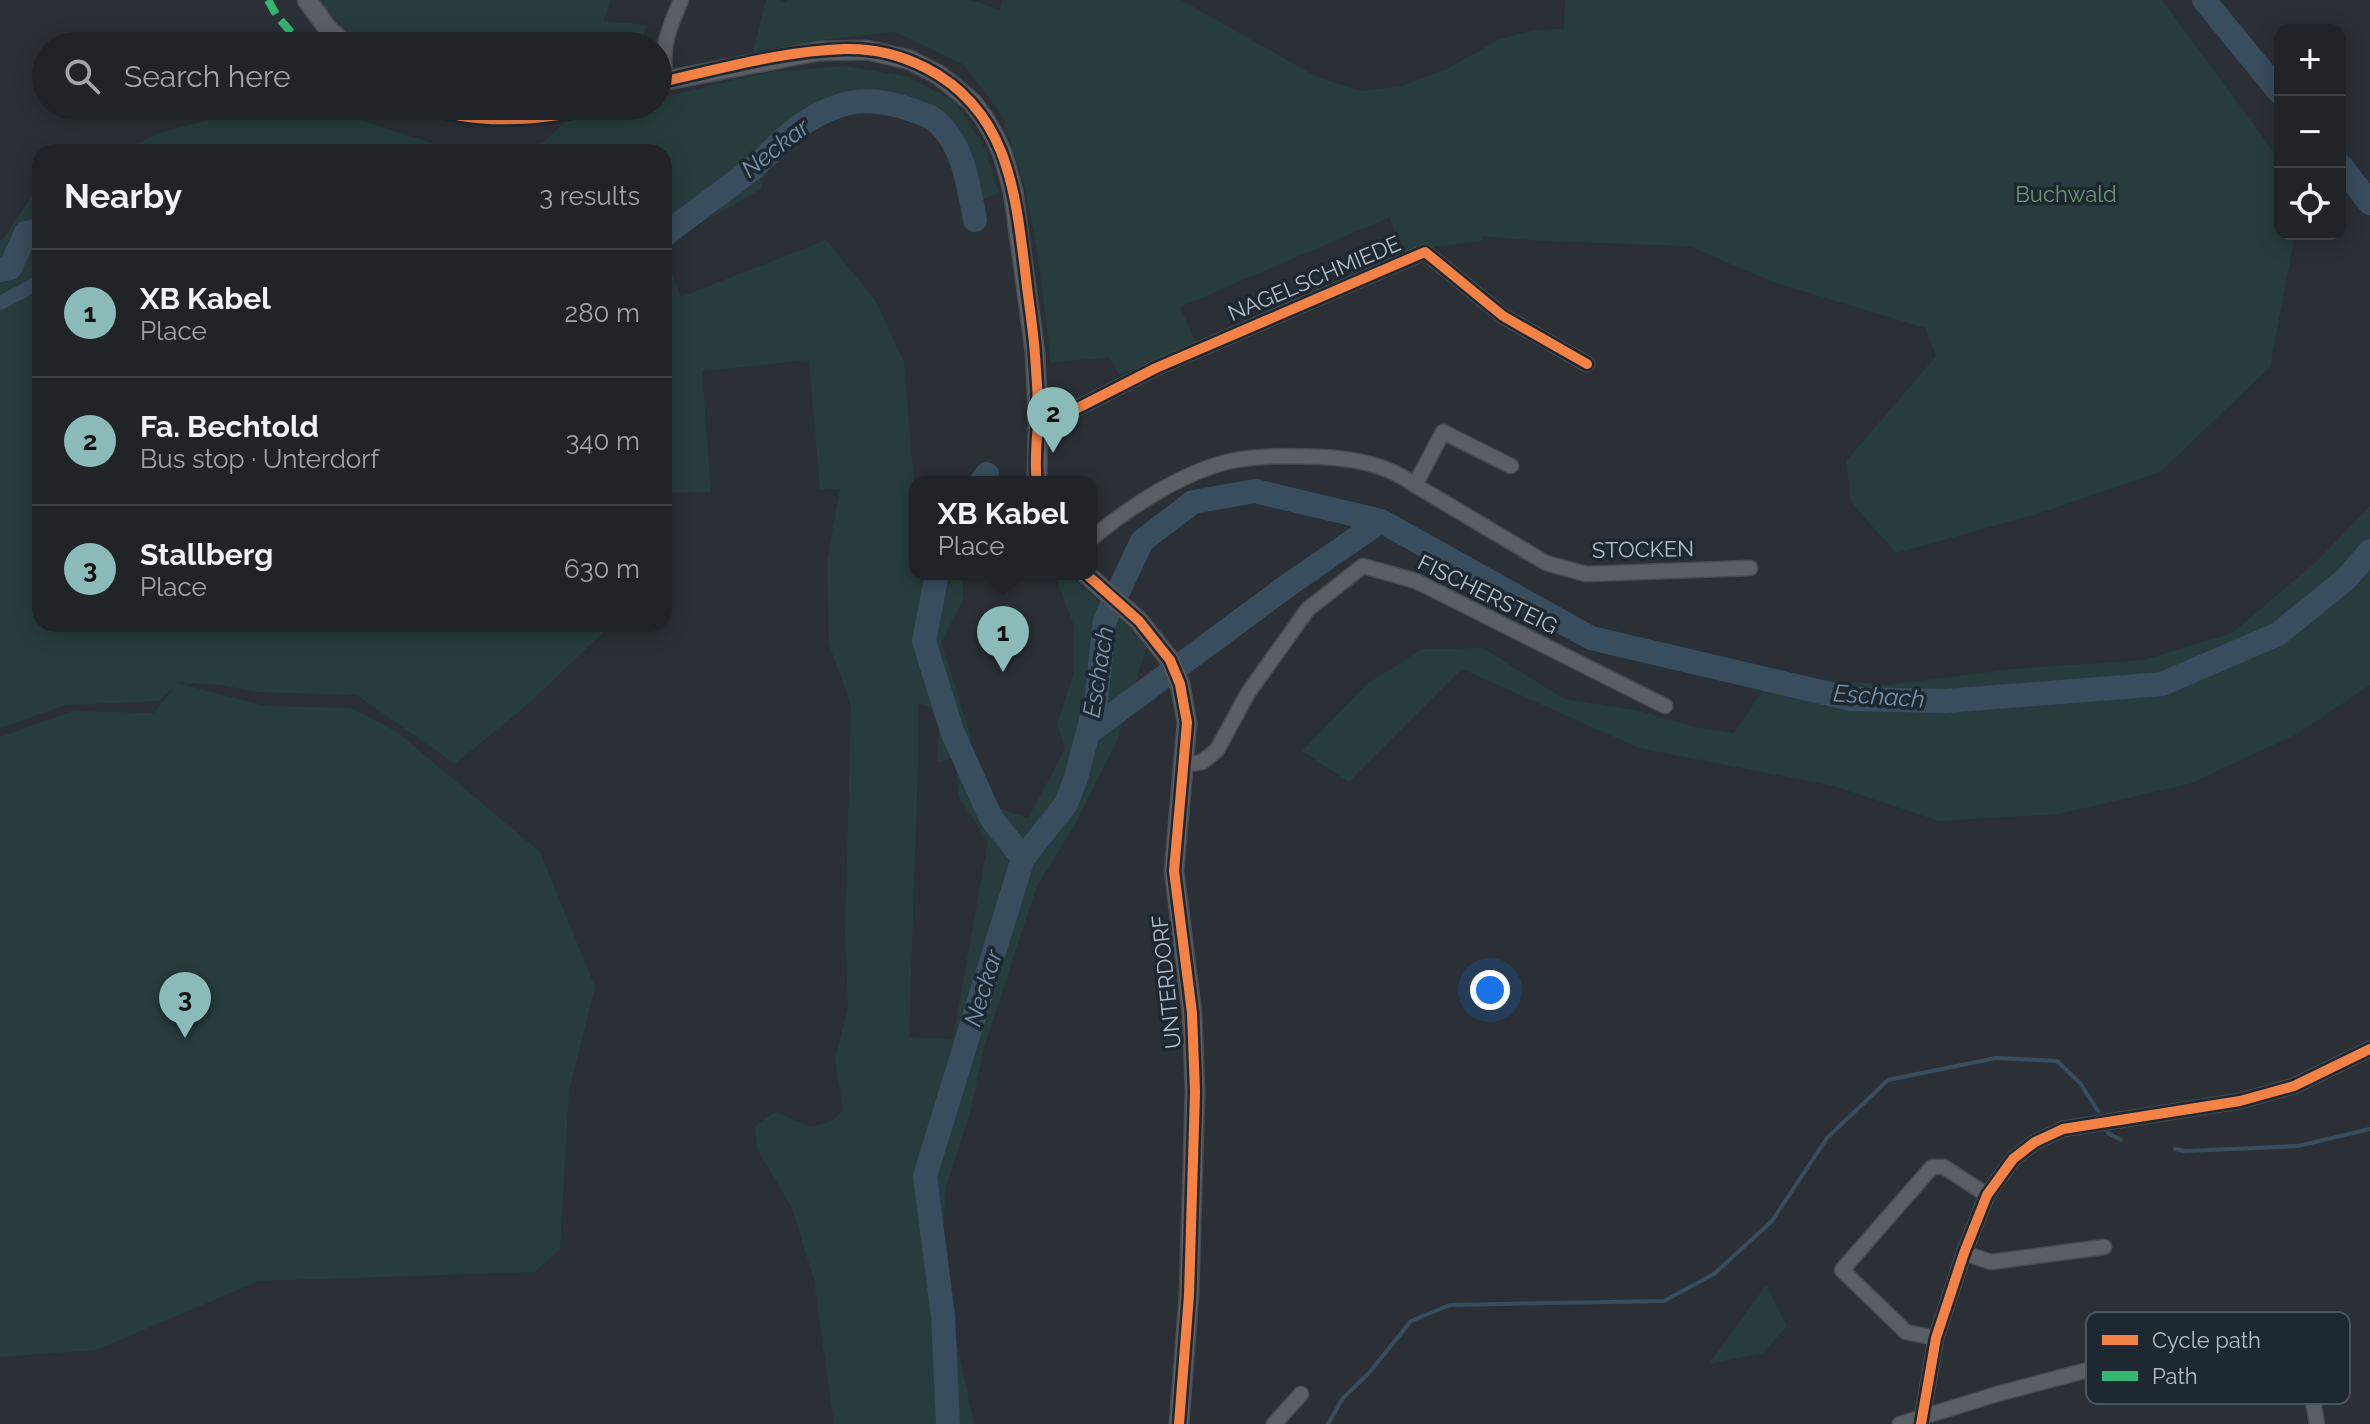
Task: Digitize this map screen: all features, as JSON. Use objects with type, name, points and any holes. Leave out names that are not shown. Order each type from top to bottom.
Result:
[{"type":"street","points":[[307,0],[331,32]]},
{"type":"street","points":[[668,32],[681,0]]},
{"type":"street","points":[[672,80],[761,60],[846,49],[910,60],[939,75],[972,102],[1003,155],[1013,191],[1035,352],[1037,476]]},
{"type":"street","name":"NAGELSCHMIEDE","points":[[1038,419],[1062,416],[1156,368],[1425,252],[1503,316],[1587,364]]},
{"type":"street","points":[[1415,485],[1443,432],[1511,466]]},
{"type":"street","name":"STOCKEN","points":[[1097,535],[1147,499],[1192,474],[1234,461],[1289,455],[1354,459],[1399,474],[1546,563],[1586,574],[1750,568]]},
{"type":"street","name":"FISCHERSTEIG","points":[[1185,765],[1202,762],[1217,750],[1248,693],[1308,609],[1363,566],[1416,581],[1665,706]]},
{"type":"street","name":"UNTERDORF","points":[[1092,580],[1139,621],[1173,665],[1187,723],[1174,871],[1192,1013],[1195,1092],[1189,1295],[1179,1424]]},
{"type":"street","points":[[1922,1421],[1936,1338],[1964,1253],[1987,1195],[2013,1159],[2035,1142],[2063,1129],[2240,1101],[2294,1086],[2370,1049]]},
{"type":"street","points":[[1936,1338],[1906,1332],[1842,1270],[1932,1167],[1944,1167],[1987,1195]]},
{"type":"street","points":[[1964,1253],[1991,1262],[2104,1247]]},
{"type":"street","points":[[1900,1424],[1922,1421],[1997,1394],[2086,1370]]},
{"type":"street","points":[[1274,1424],[1301,1394]]},
{"type":"street","points":[[2313,1404],[2317,1424]]},
{"type":"green space","points":[[318,0],[611,0],[603,21],[646,25],[645,32],[345,31]]},
{"type":"green space","name":"Buchwald","points":[[766,0],[785,3],[788,0],[971,0],[1000,10],[1002,0],[1181,0],[1317,77],[1360,91],[1399,87],[1447,69],[1500,39],[1533,30],[1564,29],[1565,0],[2162,0],[2274,153],[2274,240],[2294,240],[2270,367],[2160,472],[2037,514],[1896,553],[1851,502],[1846,461],[1936,356],[1925,328],[1773,282],[1689,246],[1483,236],[1481,241],[1426,248],[1403,258],[1390,217],[1180,307],[1196,343],[1119,375],[1110,357],[1051,363],[1037,250],[1025,187],[1002,115],[963,64],[895,32],[826,39],[753,52]]},
{"type":"green space","points":[[846,66],[909,77],[956,103],[986,151],[999,193],[969,204],[959,168],[941,130],[905,109],[858,106],[824,116],[771,156],[760,190],[672,239],[672,144],[541,144],[567,120],[672,120],[672,95],[771,72]]},
{"type":"green space","points":[[208,120],[360,120],[435,144],[136,144],[159,133]]},
{"type":"green space","points":[[31,197],[32,632],[604,632],[528,704],[455,764],[357,695],[257,692],[221,685],[176,683],[266,706],[351,708],[397,732],[540,852],[595,987],[569,1091],[560,1249],[535,1272],[259,1281],[96,1350],[0,1357],[0,737],[73,711],[154,713],[174,687],[159,701],[66,705],[0,728],[0,240]]},
{"type":"green space","points":[[826,240],[875,300],[904,362],[913,476],[909,476],[909,580],[963,580],[963,600],[941,642],[972,740],[952,758],[937,763],[940,712],[918,703],[909,1037],[953,1039],[988,841],[958,796],[957,769],[976,759],[995,807],[1028,818],[1065,749],[1057,724],[1073,675],[1074,626],[1056,580],[1075,580],[1126,625],[1146,648],[1116,743],[1075,824],[1037,886],[984,1047],[971,1109],[946,1187],[942,1243],[954,1329],[974,1424],[834,1424],[814,1280],[792,1208],[757,1149],[755,1126],[776,1112],[811,1127],[832,1121],[843,1110],[835,1060],[848,1007],[845,932],[851,705],[829,644],[827,561],[840,489],[820,489],[809,360],[702,371],[711,492],[672,493],[672,274],[681,297]]},
{"type":"green space","points":[[2370,506],[2370,685],[2297,734],[2189,784],[2058,814],[1939,821],[1834,786],[1639,748],[1462,669],[1349,782],[1302,751],[1367,684],[1422,649],[1483,648],[1564,699],[1640,711],[1699,728],[1734,733],[1773,675],[1887,685],[2014,669],[2144,660],[2232,633],[2314,564]]},
{"type":"green space","points":[[1766,1285],[1787,1326],[1763,1353],[1709,1364]]},
{"type":"waterway","name":"Eschach","points":[[2204,0],[2274,86]]},
{"type":"waterway","name":"Neckar","points":[[672,230],[747,173],[799,127],[834,108],[871,101],[927,116],[947,133],[960,156],[975,220]]},
{"type":"waterway","name":"Eschach","points":[[2342,168],[2370,203]]},
{"type":"waterway","name":"Neckar","points":[[0,270],[10,268],[26,233],[32,232]]},
{"type":"waterway","points":[[0,303],[32,286]]},
{"type":"waterway","name":"Eschach","points":[[1023,858],[1066,804],[1076,778],[1096,701],[1105,620],[1142,541],[1193,502],[1255,491],[1381,521],[1591,638],[1851,699],[1946,701],[2162,684],[2278,634],[2346,579],[2370,551]]},
{"type":"waterway","name":"Eschach","points":[[1088,733],[1287,586],[1381,521]]},
{"type":"waterway","name":"Neckar","points":[[936,580],[924,641],[952,731],[991,818],[1023,858],[925,1176],[943,1316],[948,1424]]},
{"type":"waterway","points":[[1328,1424],[1343,1398],[1369,1373],[1411,1321],[1450,1305],[1664,1301],[1714,1274],[1772,1221],[1827,1138],[1888,1080],[1996,1058],[2057,1061],[2080,1083],[2098,1111]]},
{"type":"waterway","points":[[2175,1149],[2298,1146],[2370,1129]]},
{"type":"waterway","points":[[2108,1133],[2121,1140]]},
{"type":"marked path","points":[[268,0],[291,32]]},
{"type":"cycle path","points":[[672,79],[777,57],[855,49],[886,53],[916,63],[953,85],[974,106],[1002,154],[1017,210],[1036,363],[1037,476]]},
{"type":"cycle path","points":[[1038,419],[1062,416],[1156,368],[1425,252],[1503,316],[1587,364]]},
{"type":"cycle path","points":[[1093,580],[1139,621],[1170,660],[1180,684],[1187,723],[1174,871],[1192,1013],[1195,1092],[1189,1295],[1179,1424]]},
{"type":"cycle path","points":[[1921,1424],[1936,1338],[1964,1253],[1987,1195],[2013,1159],[2035,1142],[2063,1129],[2240,1101],[2294,1086],[2370,1049]]},
{"type":"place","name":"Fa. Bechtold","points":[[1053,453]]},
{"type":"place","name":"XB Kabel","points":[[1003,672]]},
{"type":"place","name":"Stallberg","points":[[185,1038]]}]
